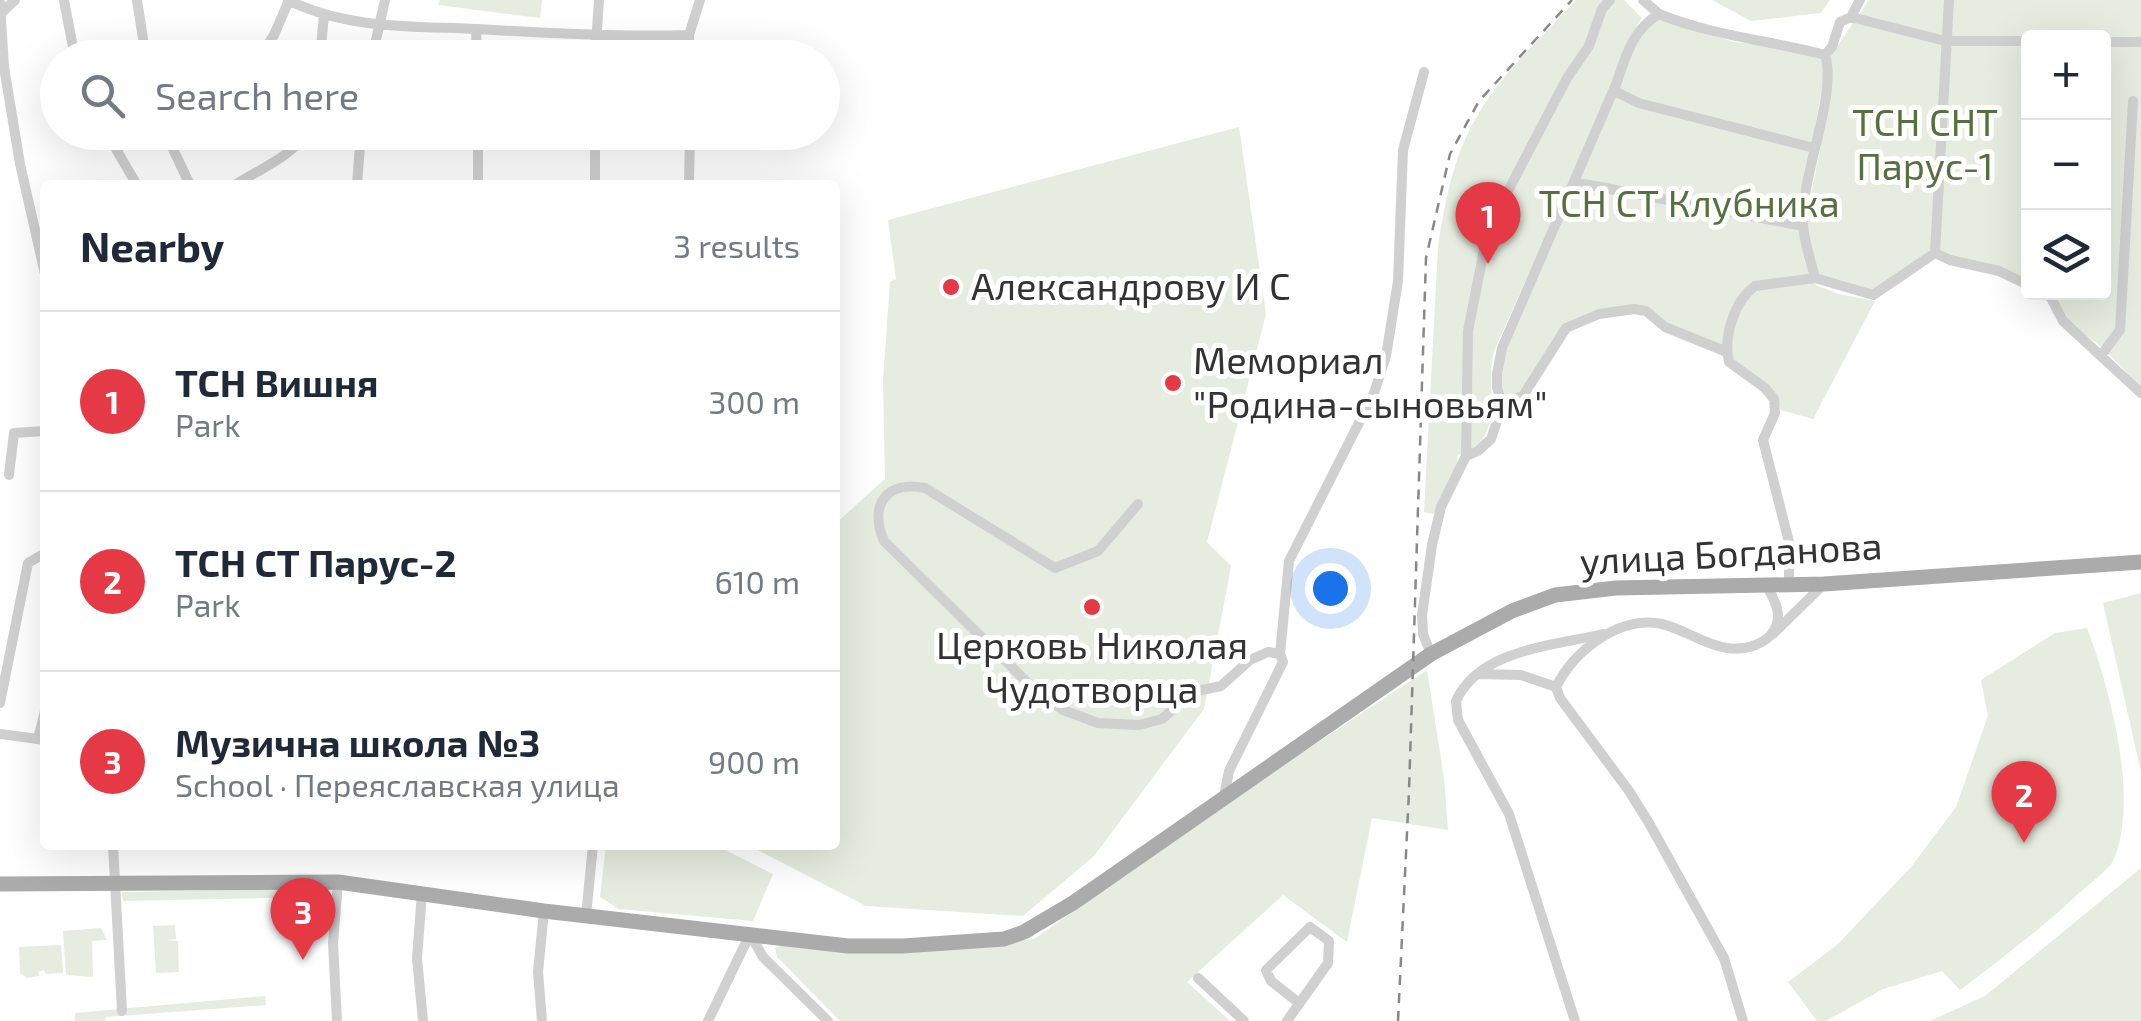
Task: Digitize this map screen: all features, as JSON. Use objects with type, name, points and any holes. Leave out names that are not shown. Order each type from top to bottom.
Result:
[{"type":"main road","name":"улица Богданова","points":[[0,884],[338,882],[544,912],[848,946],[1004,939],[1024,932],[1073,903],[1431,654],[1512,611],[1555,596],[1616,588],[1824,584],[2141,562]]},
{"type":"street","points":[[16,0],[0,10],[4,67],[40,252]]},
{"type":"street","points":[[64,0],[72,40]]},
{"type":"street","points":[[137,0],[143,40]]},
{"type":"street","points":[[271,40],[289,0],[324,15],[380,24],[595,36],[690,35]]},
{"type":"street","points":[[376,40],[385,0]]},
{"type":"street","points":[[595,40],[598,0]]},
{"type":"street","points":[[690,40],[700,0]]},
{"type":"street","points":[[1431,654],[1423,634],[1426,576],[1441,507],[1466,456],[1468,330],[1484,250],[1508,189],[1610,0]]},
{"type":"street","points":[[1643,0],[1659,14],[1728,37],[1776,42],[1825,56]]},
{"type":"street","points":[[1816,278],[1803,226],[1828,78],[1825,56],[1840,22],[1850,16],[1860,0]]},
{"type":"street","points":[[1935,253],[1950,0]]},
{"type":"street","points":[[1466,456],[1490,439],[1502,403],[1497,388],[1502,348],[1632,42],[1643,23],[1659,14]]},
{"type":"street","points":[[322,40],[324,15]]},
{"type":"street","points":[[1850,16],[1945,40],[2021,41]]},
{"type":"street","points":[[476,29],[476,40]]},
{"type":"street","points":[[2111,42],[2141,42]]},
{"type":"street","points":[[1224,796],[1229,771],[1283,662],[1280,654],[1289,561],[1374,393],[1386,356],[1398,281],[1403,150],[1424,72]]},
{"type":"street","points":[[1614,91],[1639,103],[1814,148]]},
{"type":"street","points":[[2102,354],[2120,330],[2133,101]]},
{"type":"street","points":[[117,150],[134,180]]},
{"type":"street","points":[[173,150],[188,180]]},
{"type":"street","points":[[242,180],[296,150]]},
{"type":"street","points":[[357,180],[360,150]]},
{"type":"street","points":[[478,150],[478,180]]},
{"type":"street","points":[[595,180],[596,150]]},
{"type":"street","points":[[690,150],[690,180]]},
{"type":"street","points":[[1574,182],[1803,226]]},
{"type":"street","points":[[1790,585],[1789,542],[1763,440],[1775,413],[1774,399],[1730,362],[1726,340],[1747,292],[1756,286],[1816,278],[1874,295],[1935,253]]},
{"type":"street","points":[[1935,253],[2021,281]]},
{"type":"street","points":[[2052,300],[2063,321],[2141,393]]},
{"type":"street","points":[[1502,403],[1523,396],[1566,328],[1599,314],[1646,311],[1665,327],[1727,352]]},
{"type":"street","points":[[8,475],[14,433],[40,431]]},
{"type":"street","points":[[1138,504],[1098,551],[1056,568],[925,488],[912,485],[893,489],[880,503],[876,521],[884,541],[1027,682],[1063,710],[1098,723],[1139,725],[1162,718],[1192,692],[1222,686],[1250,660],[1268,652],[1280,654]]},
{"type":"street","points":[[0,703],[28,563],[40,556]]},
{"type":"street","points":[[1576,1021],[1509,814],[1458,720],[1456,701],[1473,674],[1508,656],[1633,625],[1660,624],[1727,648],[1748,647],[1772,634],[1824,584]]},
{"type":"street","points":[[1767,586],[1778,614],[1772,634]]},
{"type":"street","points":[[1604,634],[1563,673],[1556,687],[1639,807],[1724,958],[1743,1021]]},
{"type":"street","points":[[1473,674],[1521,675],[1556,687]]},
{"type":"street","points":[[0,734],[40,740]]},
{"type":"street","points":[[113,850],[122,1011]]},
{"type":"street","points":[[586,916],[593,850]]},
{"type":"street","points":[[338,882],[333,943],[338,1021]]},
{"type":"street","points":[[422,893],[417,958],[423,1021]]},
{"type":"street","points":[[540,1021],[538,972],[544,912]]},
{"type":"street","points":[[1287,1021],[1328,963],[1329,941],[1310,926],[1266,970],[1271,981],[1299,1003]]},
{"type":"street","points":[[708,1021],[750,934]]},
{"type":"street","points":[[750,934],[763,957],[828,1021]]},
{"type":"street","points":[[1198,978],[1244,1021]]},
{"type":"green space","points":[[440,0],[542,0],[540,18],[438,5]]},
{"type":"green space","points":[[1576,0],[1624,0],[1642,18],[1629,38],[1613,85],[1494,351],[1489,425],[1473,448],[1458,455],[1455,478],[1437,515],[1424,512],[1438,247],[1452,177],[1470,128],[1489,98]]},
{"type":"green space","points":[[1712,0],[1830,0],[1821,13],[1751,21]]},
{"type":"green space","name":"ТСН СНТ Парус-1","points":[[1869,0],[2141,0],[2141,387],[2102,347],[2065,321],[2054,300],[2111,300],[2111,30],[2021,30],[2021,279],[1929,253],[1872,291],[1817,274],[1805,223],[1820,150],[1831,55]]},
{"type":"green space","name":"ТСН СТ Клубника","points":[[1658,18],[1734,42],[1774,46],[1822,58],[1826,66],[1798,221],[1810,275],[1816,285],[1875,301],[1813,419],[1781,410],[1774,396],[1740,366],[1635,306],[1565,327],[1522,393],[1506,399],[1500,388],[1508,338],[1635,41]]},
{"type":"green space","points":[[1239,127],[1266,314],[1207,542],[1231,566],[1204,709],[1094,856],[1023,916],[866,906],[758,850],[840,850],[840,520],[885,479],[883,380],[890,282],[896,279],[888,220]]},
{"type":"green space","points":[[2141,593],[2141,772],[2103,603]]},
{"type":"green space","points":[[2087,628],[2113,714],[2123,779],[2124,810],[2112,863],[2035,932],[1960,990],[1942,971],[1883,989],[1826,1021],[1817,1021],[1788,982],[1837,945],[1911,867],[1956,807],[1988,716],[1981,680],[2055,633]]},
{"type":"green space","points":[[1427,670],[1448,830],[1372,818],[1347,942],[1283,895],[1187,982],[1230,1021],[840,1021],[777,957],[775,948],[783,945],[861,953],[919,952],[1034,939],[1231,800]]},
{"type":"green space","points":[[605,850],[725,850],[773,874],[753,921],[619,909],[600,897]]},
{"type":"green space","points":[[2141,868],[2141,1021],[1930,1021],[1985,996]]},
{"type":"green space","points":[[322,889],[322,897],[123,901],[122,892]]},
{"type":"green space","points":[[175,925],[176,939],[167,940],[178,941],[179,972],[156,973],[153,926]]},
{"type":"green space","points":[[101,928],[107,940],[92,941],[93,977],[66,975],[63,931]]},
{"type":"green space","points":[[61,945],[63,973],[46,974],[44,970],[38,972],[39,976],[27,978],[20,973],[19,947]]},
{"type":"green space","points":[[265,996],[266,1005],[75,1021],[75,1013]]},
{"type":"railway","points":[[1398,1021],[1426,258],[1450,154],[1479,101],[1572,0]]},
{"type":"place","name":"ТСН Вишня","points":[[1488,264]]},
{"type":"place","name":"Александрову И С","points":[[951,287]]},
{"type":"place","name":"Мемориал \"Родина-сыновьям\"","points":[[1173,383]]},
{"type":"place","name":"Церковь Николая Чудотворца","points":[[1092,607]]},
{"type":"place","name":"ТСН СТ Парус-2","points":[[2024,843]]},
{"type":"place","name":"Музична школа №3","points":[[303,960]]}]
